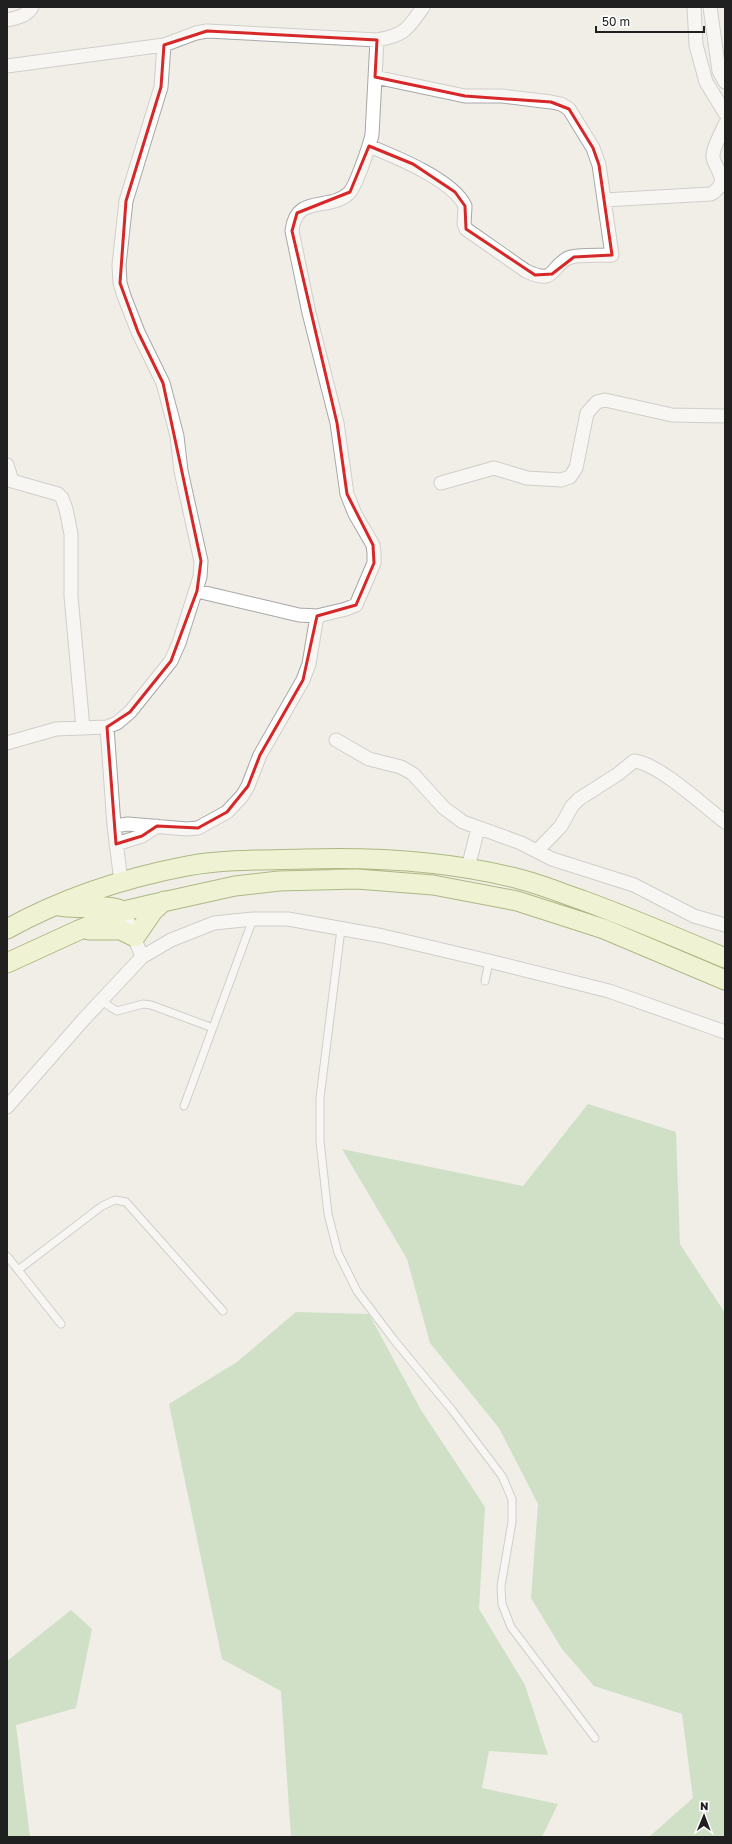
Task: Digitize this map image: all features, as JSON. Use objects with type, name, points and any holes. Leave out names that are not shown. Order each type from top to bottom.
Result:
[{"type":"main road","points":[[7,929],[56,906],[121,881],[188,866],[242,860],[353,858],[404,860],[468,868],[519,879],[555,890],[622,915],[725,958]]},
{"type":"main road","points":[[7,963],[76,930],[124,911],[164,901],[235,886],[279,881],[357,879],[432,885],[517,901],[604,929],[725,980]]},
{"type":"main road","points":[[76,930],[121,930],[135,937],[153,911],[164,901]]},
{"type":"main road","points":[[56,906],[73,909],[98,905],[124,911]]},
{"type":"street","points":[[7,20],[20,16],[29,11],[32,7]]},
{"type":"street","points":[[7,66],[164,45],[196,33],[207,31],[377,40],[394,37],[403,32],[423,7]]},
{"type":"street","points":[[694,7],[696,45],[706,82],[725,113]]},
{"type":"street","points":[[710,7],[713,40],[719,71],[725,82]]},
{"type":"street","points":[[197,591],[298,615],[317,616],[356,605],[374,562],[372,545],[355,514],[347,494],[334,410],[309,313],[292,231],[293,221],[297,213],[308,206],[337,200],[350,192],[372,136],[377,40]]},
{"type":"street","points":[[7,743],[56,729],[108,727],[117,723],[130,712],[171,661],[179,643],[197,591],[201,561],[181,471],[179,447],[175,429],[163,383],[138,332],[120,283],[119,265],[126,201],[161,87],[164,45]]},
{"type":"street","points":[[369,146],[413,164],[455,192],[465,206],[464,224],[466,229],[526,271],[544,277],[552,274],[568,259],[574,257],[612,255],[599,165],[593,148],[569,109],[561,104],[502,96],[465,96],[375,77]]},
{"type":"street","points":[[604,200],[711,194],[717,191],[722,183],[723,177],[722,172],[713,158],[713,152],[725,124]]},
{"type":"street","points":[[441,483],[494,468],[527,478],[561,480],[570,477],[576,468],[587,413],[597,402],[605,400],[672,415],[725,416]]},
{"type":"street","points":[[7,465],[12,481],[58,494],[62,498],[66,509],[71,534],[71,596],[83,728]]},
{"type":"street","points":[[114,826],[128,824],[187,829],[198,828],[227,812],[242,796],[248,786],[260,755],[303,680],[309,664],[317,616]]},
{"type":"street","points":[[108,727],[114,826],[121,881]]},
{"type":"street","points":[[336,740],[369,759],[401,767],[413,774],[444,808],[463,822],[521,843],[552,859],[634,885],[694,916],[725,925]]},
{"type":"street","points":[[537,851],[562,826],[572,806],[579,799],[618,774],[634,761],[640,761],[654,768],[725,821],[725,832]]},
{"type":"street","points":[[116,844],[142,836],[157,826]]},
{"type":"street","points":[[468,868],[478,828]]},
{"type":"street","points":[[124,911],[142,957]]},
{"type":"street","points":[[7,1107],[142,957],[171,940],[214,923],[253,919],[288,919],[383,936],[609,991],[725,1032]]},
{"type":"lane","points":[[184,1106],[253,919]]},
{"type":"lane","points":[[341,929],[320,1098],[320,1141],[328,1214],[338,1252],[357,1291],[394,1340],[452,1410],[502,1476],[512,1499],[512,1522],[501,1586],[502,1604],[511,1627],[596,1738]]},
{"type":"lane","points":[[484,981],[489,961]]},
{"type":"lane","points":[[101,1001],[117,1010],[143,1004],[151,1005],[212,1028]]},
{"type":"lane","points":[[18,1270],[102,1206],[115,1200],[126,1202],[223,1311]]},
{"type":"lane","points":[[7,1256],[61,1324]]},
{"type":"highlighted area","points":[[207,31],[377,40],[375,77],[465,96],[551,102],[569,109],[593,148],[599,165],[612,255],[574,257],[552,274],[535,275],[466,229],[465,206],[455,192],[413,164],[369,146],[350,192],[297,213],[292,231],[337,423],[347,494],[373,545],[374,563],[356,605],[317,616],[303,680],[260,755],[248,786],[227,812],[198,828],[157,826],[142,836],[116,844],[107,727],[130,712],[171,661],[197,591],[201,561],[163,383],[138,332],[120,283],[126,201],[161,87],[164,45]]},
{"type":"green space","points":[[588,1104],[676,1132],[680,1244],[725,1313],[725,1837],[649,1837],[693,1798],[682,1714],[594,1686],[562,1649],[531,1598],[538,1504],[499,1428],[430,1343],[407,1259],[342,1149],[523,1186]]},
{"type":"green space","points":[[296,1312],[369,1314],[421,1410],[485,1507],[479,1609],[525,1685],[548,1755],[489,1751],[482,1788],[558,1804],[542,1837],[291,1837],[281,1691],[222,1659],[169,1404],[237,1362]]},
{"type":"green space","points":[[71,1610],[92,1629],[76,1708],[16,1725],[30,1837],[7,1837],[7,1661]]}]
